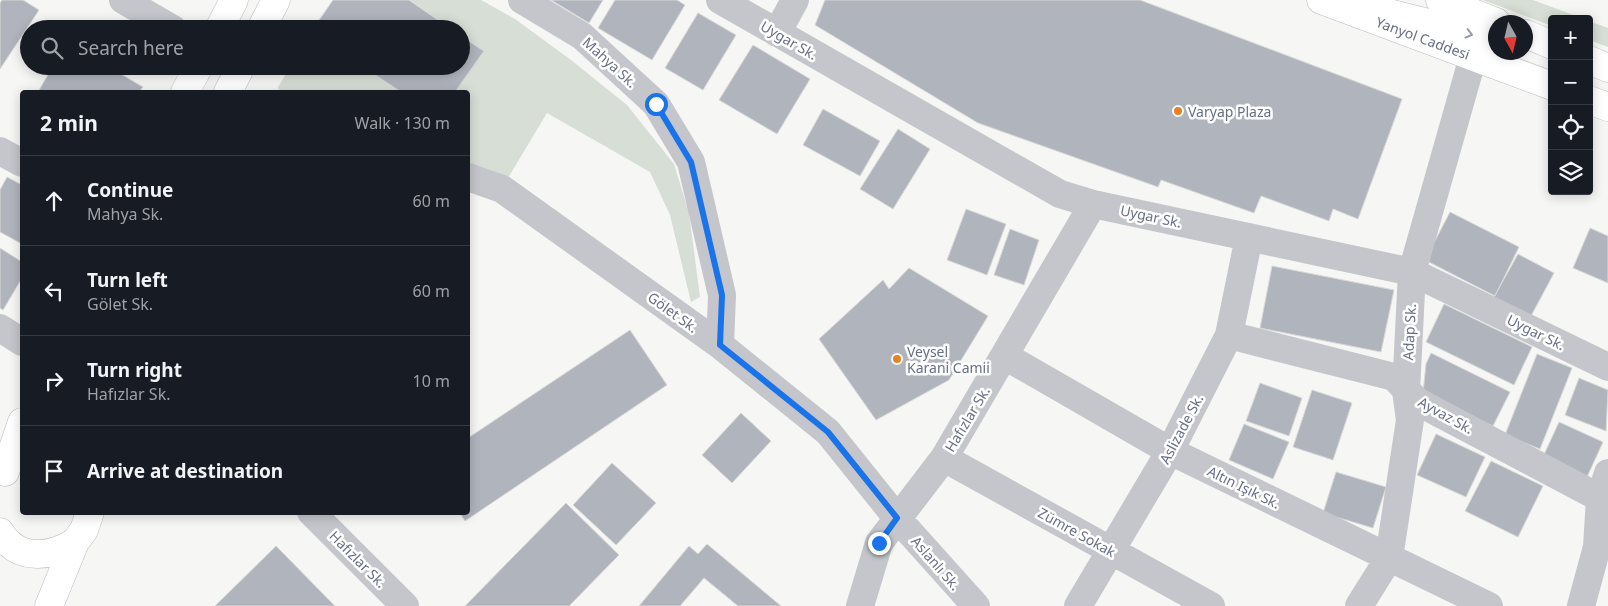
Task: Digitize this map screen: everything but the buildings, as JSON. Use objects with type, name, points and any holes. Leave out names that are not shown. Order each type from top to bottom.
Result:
[{"type":"main road","points":[[224,20],[234,0]]},
{"type":"main road","points":[[266,20],[276,0]]},
{"type":"main road","name":"Yanyol Caddesi","points":[[1321,0],[1548,85]]},
{"type":"main road","points":[[1337,0],[1488,38]]},
{"type":"main road","points":[[1440,0],[1488,19]]},
{"type":"main road","points":[[1533,37],[1548,43]]},
{"type":"main road","points":[[1533,50],[1548,53]]},
{"type":"main road","points":[[1593,62],[1608,68]]},
{"type":"main road","points":[[1593,65],[1608,68]]},
{"type":"main road","points":[[186,90],[195,75]]},
{"type":"main road","points":[[229,90],[236,75]]},
{"type":"main road","points":[[1593,101],[1608,107]]},
{"type":"main road","points":[[9,471],[20,430]]},
{"type":"main road","points":[[0,532],[13,546],[28,553],[45,555],[61,551],[74,542],[84,530],[89,515]]},
{"type":"main road","points":[[49,606],[74,542]]},
{"type":"street","points":[[124,0],[158,20]]},
{"type":"street","name":"Mahya Sk.","points":[[522,0],[582,36],[656,104],[691,162],[722,295],[720,345]]},
{"type":"street","name":"Uygar Sk.","points":[[720,0],[1060,194],[1093,204],[1412,272],[1608,367]]},
{"type":"street","points":[[777,33],[795,0]]},
{"type":"street","name":"Adap Sk.","points":[[1359,606],[1389,558],[1410,420],[1406,390],[1412,272],[1473,57]]},
{"type":"street","points":[[0,150],[20,162]]},
{"type":"street","name":"Gölet Sk.","points":[[470,178],[502,189],[720,345],[828,432],[897,518]]},
{"type":"street","name":"Hafızlar Sk.","points":[[860,606],[879,543],[944,458],[1093,204]]},
{"type":"street","name":"Aslizade Sk.","points":[[1078,606],[1170,452],[1229,335],[1249,237]]},
{"type":"street","points":[[0,328],[20,341]]},
{"type":"street","name":"Ayvaz Sk.","points":[[1229,335],[1394,377],[1418,402],[1604,486]]},
{"type":"street","name":"Altın Işık Sk.","points":[[1005,356],[1170,452],[1489,606]]},
{"type":"street","name":"Zümre Sokak","points":[[944,458],[1211,606]]},
{"type":"street","points":[[1580,606],[1597,548],[1604,486]]},
{"type":"street","name":"Hafızlar Sk.","points":[[314,515],[405,606]]},
{"type":"street","name":"Aslanlı Sk.","points":[[897,518],[976,606]]},
{"type":"shaded area","points":[[410,0],[481,0],[515,19],[571,60],[627,105],[674,164],[689,213],[700,297],[691,302],[670,215],[650,172],[547,113],[508,178],[470,164],[470,90],[456,90],[467,75],[470,75],[470,70],[483,51],[470,42],[470,20],[438,20]]},
{"type":"shaded area","points":[[1483,0],[1533,0],[1573,15],[1548,15],[1548,24],[1533,19],[1533,15],[1523,15]]},
{"type":"shaded area","points":[[1593,22],[1608,28],[1608,47],[1593,41]]},
{"type":"shaded area","points":[[285,75],[376,75],[398,90],[279,90],[278,87]]},
{"type":"place","name":"Varyap Plaza","points":[[1178,111]]},
{"type":"place","name":"Veysel Karani Camii","points":[[897,359]]},
{"type":"route","points":[[656,104],[691,162],[722,295],[720,345],[828,432],[897,518],[879,543]]}]
